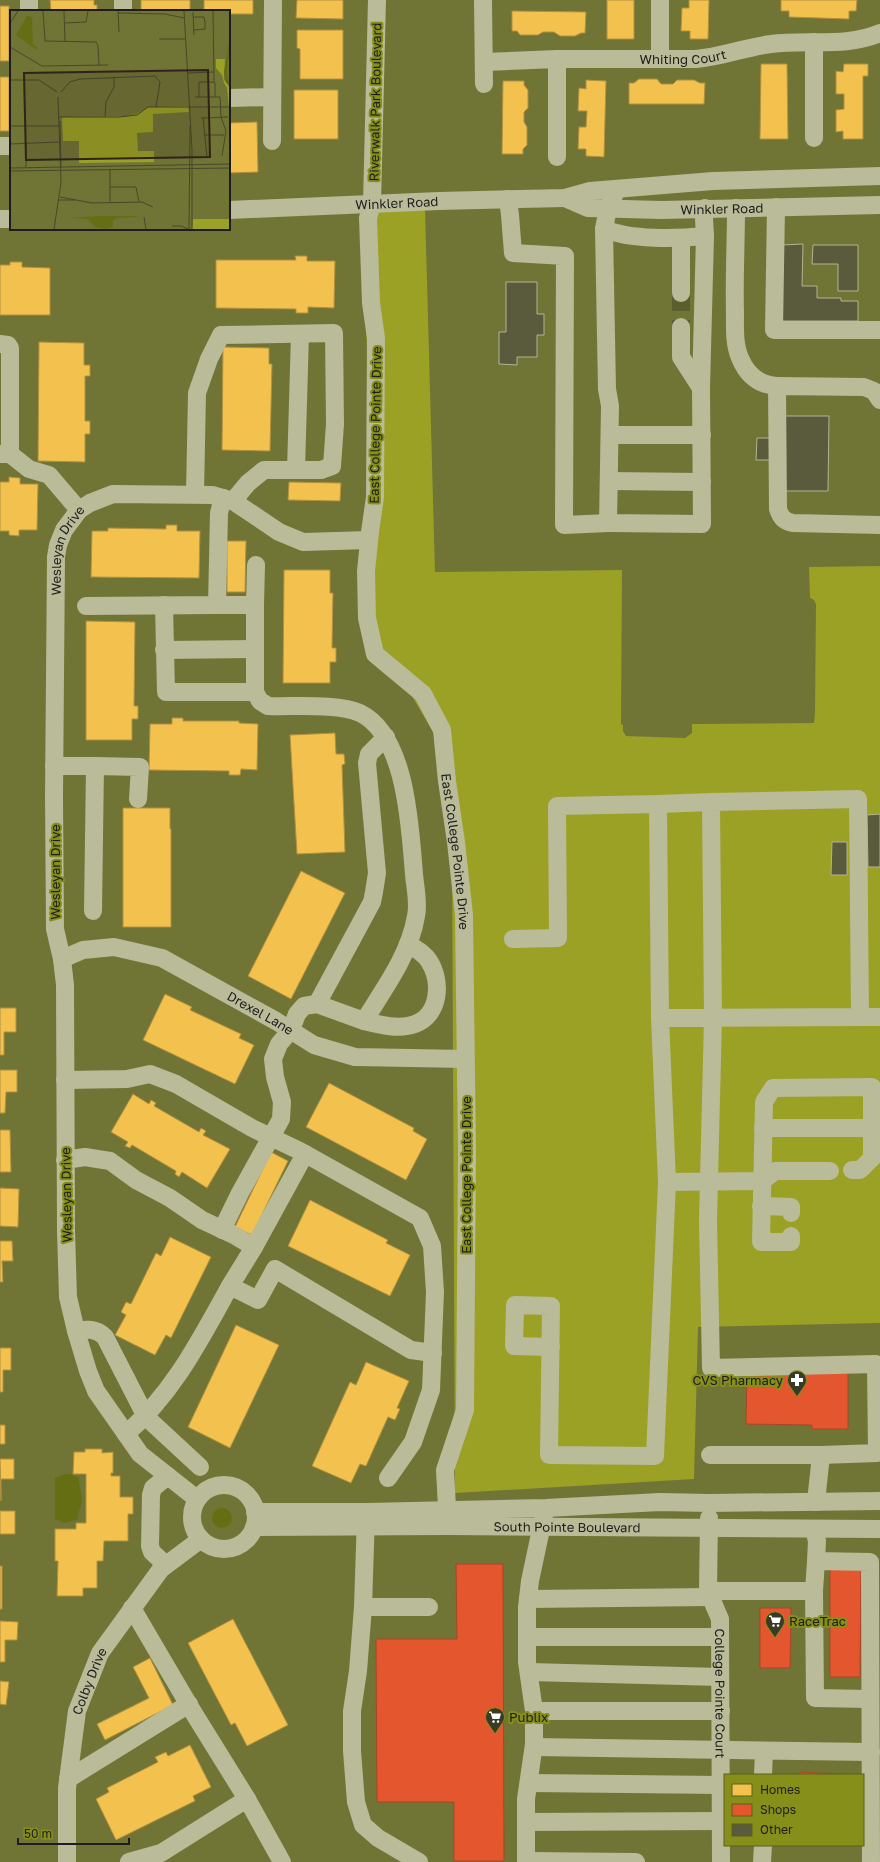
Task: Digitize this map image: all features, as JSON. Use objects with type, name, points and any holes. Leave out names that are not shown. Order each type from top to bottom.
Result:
[{"type":"street","points":[[272,141],[273,0]]},
{"type":"street","name":"Riverwalk Park Boulevard","points":[[372,204],[378,0]]},
{"type":"street","points":[[483,0],[484,84]]},
{"type":"street","points":[[660,0],[660,59]]},
{"type":"street","name":"Whiting Court","points":[[484,62],[557,59],[714,58],[770,44],[866,39],[880,33]]},
{"type":"street","points":[[814,42],[814,138]]},
{"type":"street","points":[[557,59],[557,157]]},
{"type":"street","points":[[230,98],[272,97]]},
{"type":"street","name":"Winkler Road","points":[[230,210],[565,198],[590,191],[721,181],[880,176]]},
{"type":"street","points":[[608,523],[610,406],[607,389],[604,229],[608,208],[617,189]]},
{"type":"street","name":"Winkler Road","points":[[565,198],[588,208],[736,208],[880,205]]},
{"type":"street","points":[[508,199],[512,253],[566,256],[564,525],[608,523],[702,524],[701,388],[705,208]]},
{"type":"street","name":"East College Pointe Drive","points":[[372,204],[368,218],[371,304],[376,338],[375,489],[366,571],[367,618],[375,654],[423,694],[442,730],[464,915],[465,1410],[445,1470],[447,1518]]},
{"type":"street","points":[[776,206],[774,330],[880,330]]},
{"type":"street","points":[[736,208],[734,294],[736,343],[740,359],[749,373],[756,381],[767,386],[864,387],[878,390]]},
{"type":"street","points":[[604,229],[617,234],[681,238],[705,236]]},
{"type":"street","points":[[681,238],[681,293]]},
{"type":"street","points":[[681,327],[681,357],[701,388]]},
{"type":"street","points":[[195,494],[197,393],[209,359],[221,335],[334,333],[335,424],[332,466],[321,470],[264,470],[228,500],[219,513],[217,605]]},
{"type":"street","points":[[296,470],[300,334]]},
{"type":"street","points":[[0,344],[8,345],[10,348],[5,454],[29,469],[49,475],[79,510]]},
{"type":"street","points":[[777,386],[778,509],[781,517],[786,521],[793,523],[880,525]]},
{"type":"street","points":[[610,435],[702,435]]},
{"type":"street","points":[[609,481],[702,482]]},
{"type":"street","name":"Wesleyan Drive","points":[[197,1499],[140,1454],[104,1403],[93,1384],[76,1331],[68,1297],[65,1160],[65,985],[62,959],[55,929],[54,766],[56,557],[58,545],[64,530],[79,510],[101,498],[114,494],[212,495],[228,500],[279,532],[303,542],[369,540]]},
{"type":"street","points":[[256,565],[254,692],[260,701],[268,706],[346,708],[361,714],[373,722],[386,737],[397,761],[407,807],[417,915],[408,944],[389,981],[364,1022]]},
{"type":"street","points":[[86,606],[255,605]]},
{"type":"street","points":[[164,606],[166,692],[254,692]]},
{"type":"street","points":[[164,650],[254,649]]},
{"type":"street","points":[[317,1004],[372,902],[377,873],[367,763],[369,754],[386,737]]},
{"type":"street","points":[[54,766],[140,766],[138,799]]},
{"type":"street","points":[[93,910],[95,766]]},
{"type":"street","points":[[513,939],[558,938],[557,806],[858,799],[860,1017]]},
{"type":"street","points":[[710,1455],[821,1455],[877,1453],[876,1364],[711,1368],[709,1182],[713,1018],[711,802]]},
{"type":"street","points":[[551,1347],[549,1455],[655,1456],[667,1182],[660,1018],[658,804]]},
{"type":"street","points":[[222,1230],[240,1192],[281,1119],[282,1102],[275,1077],[273,1059],[280,1044],[291,1030],[296,1014],[304,1006],[317,1004],[364,1022],[381,1025],[403,1026],[414,1025],[430,1014],[435,1003],[436,976],[428,960],[421,952],[408,944]]},
{"type":"street","name":"Drexel Lane","points":[[62,959],[83,950],[114,947],[162,958],[291,1030],[314,1045],[355,1057],[465,1059]]},
{"type":"street","points":[[660,1018],[880,1017]]},
{"type":"street","points":[[65,1080],[127,1079],[150,1074],[176,1084],[420,1218],[432,1246],[435,1292],[431,1390],[413,1442],[388,1478]]},
{"type":"street","points":[[791,1236],[791,1242],[761,1242],[764,1102],[773,1088],[872,1087],[872,1158],[860,1170],[852,1170]]},
{"type":"street","points":[[763,1128],[872,1128]]},
{"type":"street","points":[[126,1434],[146,1417],[176,1379],[254,1247],[305,1154]]},
{"type":"street","points":[[65,1160],[85,1157],[110,1161],[136,1180],[170,1198],[202,1220],[254,1247]]},
{"type":"street","points":[[667,1182],[762,1181],[775,1171],[830,1171]]},
{"type":"street","points":[[761,1206],[791,1208],[791,1213]]},
{"type":"street","points":[[230,1286],[258,1300],[275,1270],[412,1350],[433,1353]]},
{"type":"street","points":[[76,1331],[97,1331],[105,1337],[146,1417],[200,1467]]},
{"type":"street","points":[[816,1502],[821,1455]]},
{"type":"street","points":[[166,1565],[152,1552],[150,1546],[150,1495],[153,1488],[168,1476]]},
{"type":"street","points":[[221,1485],[239,1489],[246,1495],[252,1502],[254,1519],[248,1537],[240,1544],[230,1548],[220,1548],[210,1545],[201,1539],[195,1530],[192,1520],[193,1509],[197,1499],[203,1492],[212,1487],[221,1485]]},
{"type":"street","name":"South Pointe Boulevard","points":[[254,1519],[447,1518],[546,1508],[660,1502],[709,1503],[880,1501]]},
{"type":"street","name":"College Pointe Court","points":[[709,1503],[709,1594],[720,1618],[721,1862]]},
{"type":"street","points":[[546,1508],[528,1599],[527,1637],[529,1672],[534,1711],[534,1748],[530,1783],[526,1799],[526,1862],[636,1862]]},
{"type":"street","name":"South Pointe Boulevard","points":[[447,1518],[542,1527],[880,1529]]},
{"type":"street","points":[[366,1519],[363,1607],[358,1671],[352,1711],[352,1751],[356,1802],[363,1825],[378,1838],[419,1862]]},
{"type":"street","points":[[814,1529],[817,1541],[814,1591],[815,1698],[870,1699]]},
{"type":"street","name":"Colby Drive","points":[[67,1862],[68,1779],[77,1711],[100,1653],[161,1569],[201,1539]]},
{"type":"street","points":[[816,1561],[870,1562],[871,1862]]},
{"type":"street","points":[[528,1599],[814,1591]]},
{"type":"street","points":[[363,1607],[429,1607]]},
{"type":"street","points":[[132,1608],[188,1704],[247,1800],[282,1862]]},
{"type":"street","points":[[527,1637],[720,1637]]},
{"type":"street","points":[[529,1672],[720,1677]]},
{"type":"street","points":[[68,1779],[188,1704]]},
{"type":"street","points":[[534,1711],[721,1712]]},
{"type":"street","points":[[534,1748],[721,1749],[871,1752]]},
{"type":"street","points":[[764,1751],[764,1774]]},
{"type":"street","points":[[530,1783],[721,1785]]},
{"type":"street","points":[[129,1862],[161,1852],[247,1800]]},
{"type":"street","points":[[526,1822],[721,1822]]},
{"type":"street","points":[[762,1862],[763,1846]]},
{"type":"shaded area","points":[[425,209],[435,572],[622,570],[621,724],[623,725],[623,731],[626,736],[685,738],[692,733],[692,724],[814,723],[816,604],[814,600],[810,598],[809,567],[880,566],[880,1323],[698,1327],[694,1479],[455,1493],[452,843],[438,740],[410,693],[371,646],[373,488],[361,212]]},
{"type":"shaded area","points":[[65,1474],[70,1474],[79,1478],[82,1500],[78,1519],[65,1523],[55,1519],[55,1478]]},
{"type":"shaded area","points":[[222,1508],[229,1511],[232,1518],[229,1525],[222,1528],[215,1525],[212,1518],[215,1511]]},
{"type":"building: Homes","points":[[50,0],[94,0],[94,5],[97,5],[97,10],[51,10]]},
{"type":"building: Homes","points":[[141,0],[190,0],[190,10],[141,10]]},
{"type":"building: Homes","points":[[204,0],[253,0],[253,14],[230,14],[230,10],[204,10]]},
{"type":"building: Homes","points":[[297,0],[343,0],[343,19],[296,18]]},
{"type":"building: Homes","points":[[607,0],[634,0],[634,39],[607,39]]},
{"type":"building: Homes","points":[[689,0],[709,0],[708,39],[690,39],[690,31],[681,31],[682,8],[689,8]]},
{"type":"building: Homes","points":[[781,0],[857,0],[856,11],[849,11],[849,19],[789,17],[789,11],[781,11]]},
{"type":"building: Homes","points":[[0,6],[9,6],[9,61],[0,61]]},
{"type":"building: Homes","points":[[512,11],[586,12],[585,33],[575,36],[560,36],[554,32],[543,32],[538,35],[520,35],[517,31],[512,31]]},
{"type":"building: Homes","points":[[297,30],[343,30],[343,79],[300,79],[300,49],[297,48]]},
{"type":"building: Homes","points":[[761,64],[787,64],[788,139],[760,139]]},
{"type":"building: Homes","points":[[844,64],[868,64],[868,76],[863,76],[863,139],[843,139],[843,131],[836,132],[836,110],[844,109],[844,94],[836,94],[836,71],[843,72]]},
{"type":"building: Homes","points":[[0,77],[9,77],[9,131],[0,131]]},
{"type":"building: Homes","points":[[639,79],[657,79],[661,84],[673,84],[677,80],[694,80],[700,83],[705,83],[704,104],[629,104],[629,83],[634,83]]},
{"type":"building: Homes","points":[[586,80],[606,81],[604,157],[586,156],[586,149],[578,149],[579,127],[586,127],[587,111],[578,111],[579,88],[586,89]]},
{"type":"building: Homes","points":[[503,81],[524,81],[524,85],[528,90],[528,108],[524,112],[524,122],[527,127],[527,145],[523,149],[523,154],[502,154]]},
{"type":"building: Homes","points":[[294,90],[338,90],[338,139],[294,139]]},
{"type":"building: Homes","points":[[257,122],[258,172],[230,173],[230,123]]},
{"type":"building: Homes","points":[[295,256],[307,256],[307,261],[335,261],[334,308],[308,307],[308,313],[296,313],[296,309],[216,308],[216,260],[296,260]]},
{"type":"building: Homes","points":[[10,262],[22,262],[22,267],[50,268],[50,315],[0,315],[0,265],[10,265]]},
{"type":"building: Homes","points":[[39,342],[84,343],[84,365],[90,365],[90,376],[85,376],[85,421],[90,421],[90,434],[85,434],[85,462],[38,461]]},
{"type":"building: Homes","points":[[223,347],[269,348],[269,364],[272,364],[270,451],[222,450]]},
{"type":"building: Homes","points":[[9,477],[20,478],[20,484],[38,484],[37,530],[19,530],[19,536],[9,535],[9,531],[0,531],[0,482],[9,482]]},
{"type":"building: Homes","points":[[289,482],[341,483],[340,501],[288,500]]},
{"type":"building: Homes","points":[[166,525],[177,525],[177,531],[200,531],[199,578],[91,577],[92,531],[108,531],[108,528],[166,529]]},
{"type":"building: Homes","points":[[227,541],[246,541],[245,592],[227,592]]},
{"type":"building: Homes","points":[[284,570],[330,570],[330,593],[333,593],[332,648],[336,648],[336,662],[330,662],[330,683],[283,683]]},
{"type":"building: Homes","points":[[86,621],[135,622],[134,706],[138,706],[138,719],[132,719],[132,740],[86,740]]},
{"type":"building: Homes","points":[[172,718],[183,718],[183,721],[239,721],[239,723],[258,724],[257,770],[241,769],[240,775],[229,775],[229,771],[149,770],[150,724],[172,724]]},
{"type":"building: Homes","points":[[335,733],[336,754],[344,754],[345,764],[342,765],[345,852],[297,854],[290,735]]},
{"type":"building: Homes","points":[[123,808],[170,808],[171,927],[123,927]]},
{"type":"building: Homes","points":[[301,871],[345,893],[291,999],[248,976]]},
{"type":"building: Homes","points":[[165,994],[192,1007],[190,1010],[241,1034],[239,1038],[254,1045],[235,1084],[143,1040]]},
{"type":"building: Homes","points":[[0,1008],[16,1008],[16,1032],[4,1032],[4,1055],[0,1055]]},
{"type":"building: Homes","points":[[0,1070],[17,1070],[17,1092],[6,1092],[5,1113],[0,1113]]},
{"type":"building: Homes","points":[[329,1083],[414,1128],[413,1131],[427,1139],[406,1180],[306,1127]]},
{"type":"building: Homes","points":[[133,1094],[149,1104],[151,1100],[156,1103],[154,1106],[199,1132],[201,1128],[206,1131],[203,1135],[230,1149],[207,1188],[182,1172],[179,1177],[175,1174],[176,1171],[132,1145],[130,1148],[125,1146],[128,1142],[111,1132]]},
{"type":"building: Homes","points":[[0,1130],[10,1130],[11,1172],[0,1172]]},
{"type":"building: Homes","points":[[271,1152],[288,1161],[252,1235],[235,1227]]},
{"type":"building: Homes","points":[[0,1188],[19,1189],[18,1227],[0,1226]]},
{"type":"building: Homes","points":[[310,1200],[388,1240],[386,1243],[410,1255],[390,1296],[288,1246]]},
{"type":"building: Homes","points":[[170,1237],[211,1257],[171,1338],[166,1335],[155,1355],[115,1335],[126,1315],[121,1312],[126,1302],[131,1304],[156,1253],[161,1256]]},
{"type":"building: Homes","points":[[0,1241],[12,1241],[13,1261],[2,1261],[3,1282],[0,1282]]},
{"type":"building: Homes","points":[[236,1325],[279,1345],[230,1448],[188,1427]]},
{"type":"building: Homes","points":[[0,1348],[11,1348],[11,1370],[3,1370],[3,1392],[0,1392]]},
{"type":"building: Homes","points":[[366,1362],[409,1381],[397,1408],[400,1409],[395,1420],[388,1417],[366,1466],[360,1464],[351,1483],[312,1466],[350,1382],[356,1385]]},
{"type":"building: Homes","points":[[0,1425],[5,1425],[5,1444],[0,1444]]},
{"type":"building: Homes","points":[[85,1449],[102,1449],[102,1453],[113,1452],[113,1473],[111,1473],[111,1476],[120,1476],[120,1497],[133,1497],[133,1514],[128,1514],[128,1541],[104,1541],[103,1561],[97,1561],[97,1588],[83,1588],[83,1596],[57,1596],[58,1561],[55,1561],[55,1529],[76,1529],[76,1523],[86,1523],[86,1474],[73,1474],[74,1452],[85,1452]]},
{"type":"building: Homes","points":[[0,1459],[14,1459],[14,1479],[1,1479],[1,1501]]},
{"type":"building: Homes","points":[[0,1511],[15,1511],[15,1534],[0,1534]]},
{"type":"building: Homes","points":[[0,1566],[2,1566],[2,1609],[0,1609]]},
{"type":"building: Homes","points":[[233,1619],[288,1725],[247,1746],[235,1723],[231,1725],[188,1643]]},
{"type":"building: Homes","points":[[0,1621],[18,1622],[17,1640],[5,1640],[5,1662],[0,1662]]},
{"type":"building: Homes","points":[[150,1658],[173,1705],[105,1740],[97,1724],[149,1698],[133,1667]]},
{"type":"building: Homes","points":[[0,1681],[9,1682],[6,1705],[0,1704]]},
{"type":"building: Homes","points":[[190,1745],[211,1787],[193,1796],[195,1801],[116,1840],[96,1799],[109,1792],[107,1788],[158,1762],[155,1757],[166,1752],[168,1756]]},
{"type":"building: Shops","name":"CVS Pharmacy","points":[[747,1369],[848,1369],[848,1429],[812,1429],[812,1425],[746,1424]]},
{"type":"building: Shops","points":[[456,1564],[503,1564],[504,1861],[454,1861],[454,1802],[377,1802],[376,1639],[457,1639]]},
{"type":"building: Shops","name":"RaceTrac","points":[[830,1568],[861,1568],[860,1677],[830,1677]]},
{"type":"building: Shops","name":"RaceTrac","points":[[760,1608],[791,1608],[790,1668],[760,1668]]},
{"type":"building: Shops","points":[[800,1772],[837,1774],[800,1774]]},
{"type":"building: Other","points":[[803,244],[802,286],[817,286],[817,298],[841,298],[841,301],[858,301],[858,321],[781,321],[782,245]]},
{"type":"building: Other","points":[[813,245],[858,245],[858,291],[838,291],[838,264],[812,264]]},
{"type":"building: Other","points":[[506,282],[537,282],[537,314],[544,314],[544,335],[537,335],[537,357],[517,357],[517,365],[499,364],[499,332],[506,332]]},
{"type":"building: Other","points":[[780,416],[829,416],[828,491],[780,491]]},
{"type":"building: Other","points":[[757,438],[780,438],[780,460],[756,460]]},
{"type":"building: Other","points":[[880,814],[880,867],[868,867],[867,815]]},
{"type":"building: Other","points":[[832,842],[847,842],[847,875],[831,875]]},
{"type":"tunnel","points":[[681,293],[681,327]]},
{"type":"place","name":"CVS Pharmacy","points":[[797,1397]]},
{"type":"place","name":"RaceTrac","points":[[775,1638]]},
{"type":"place","name":"Publix","points":[[495,1734]]}]
